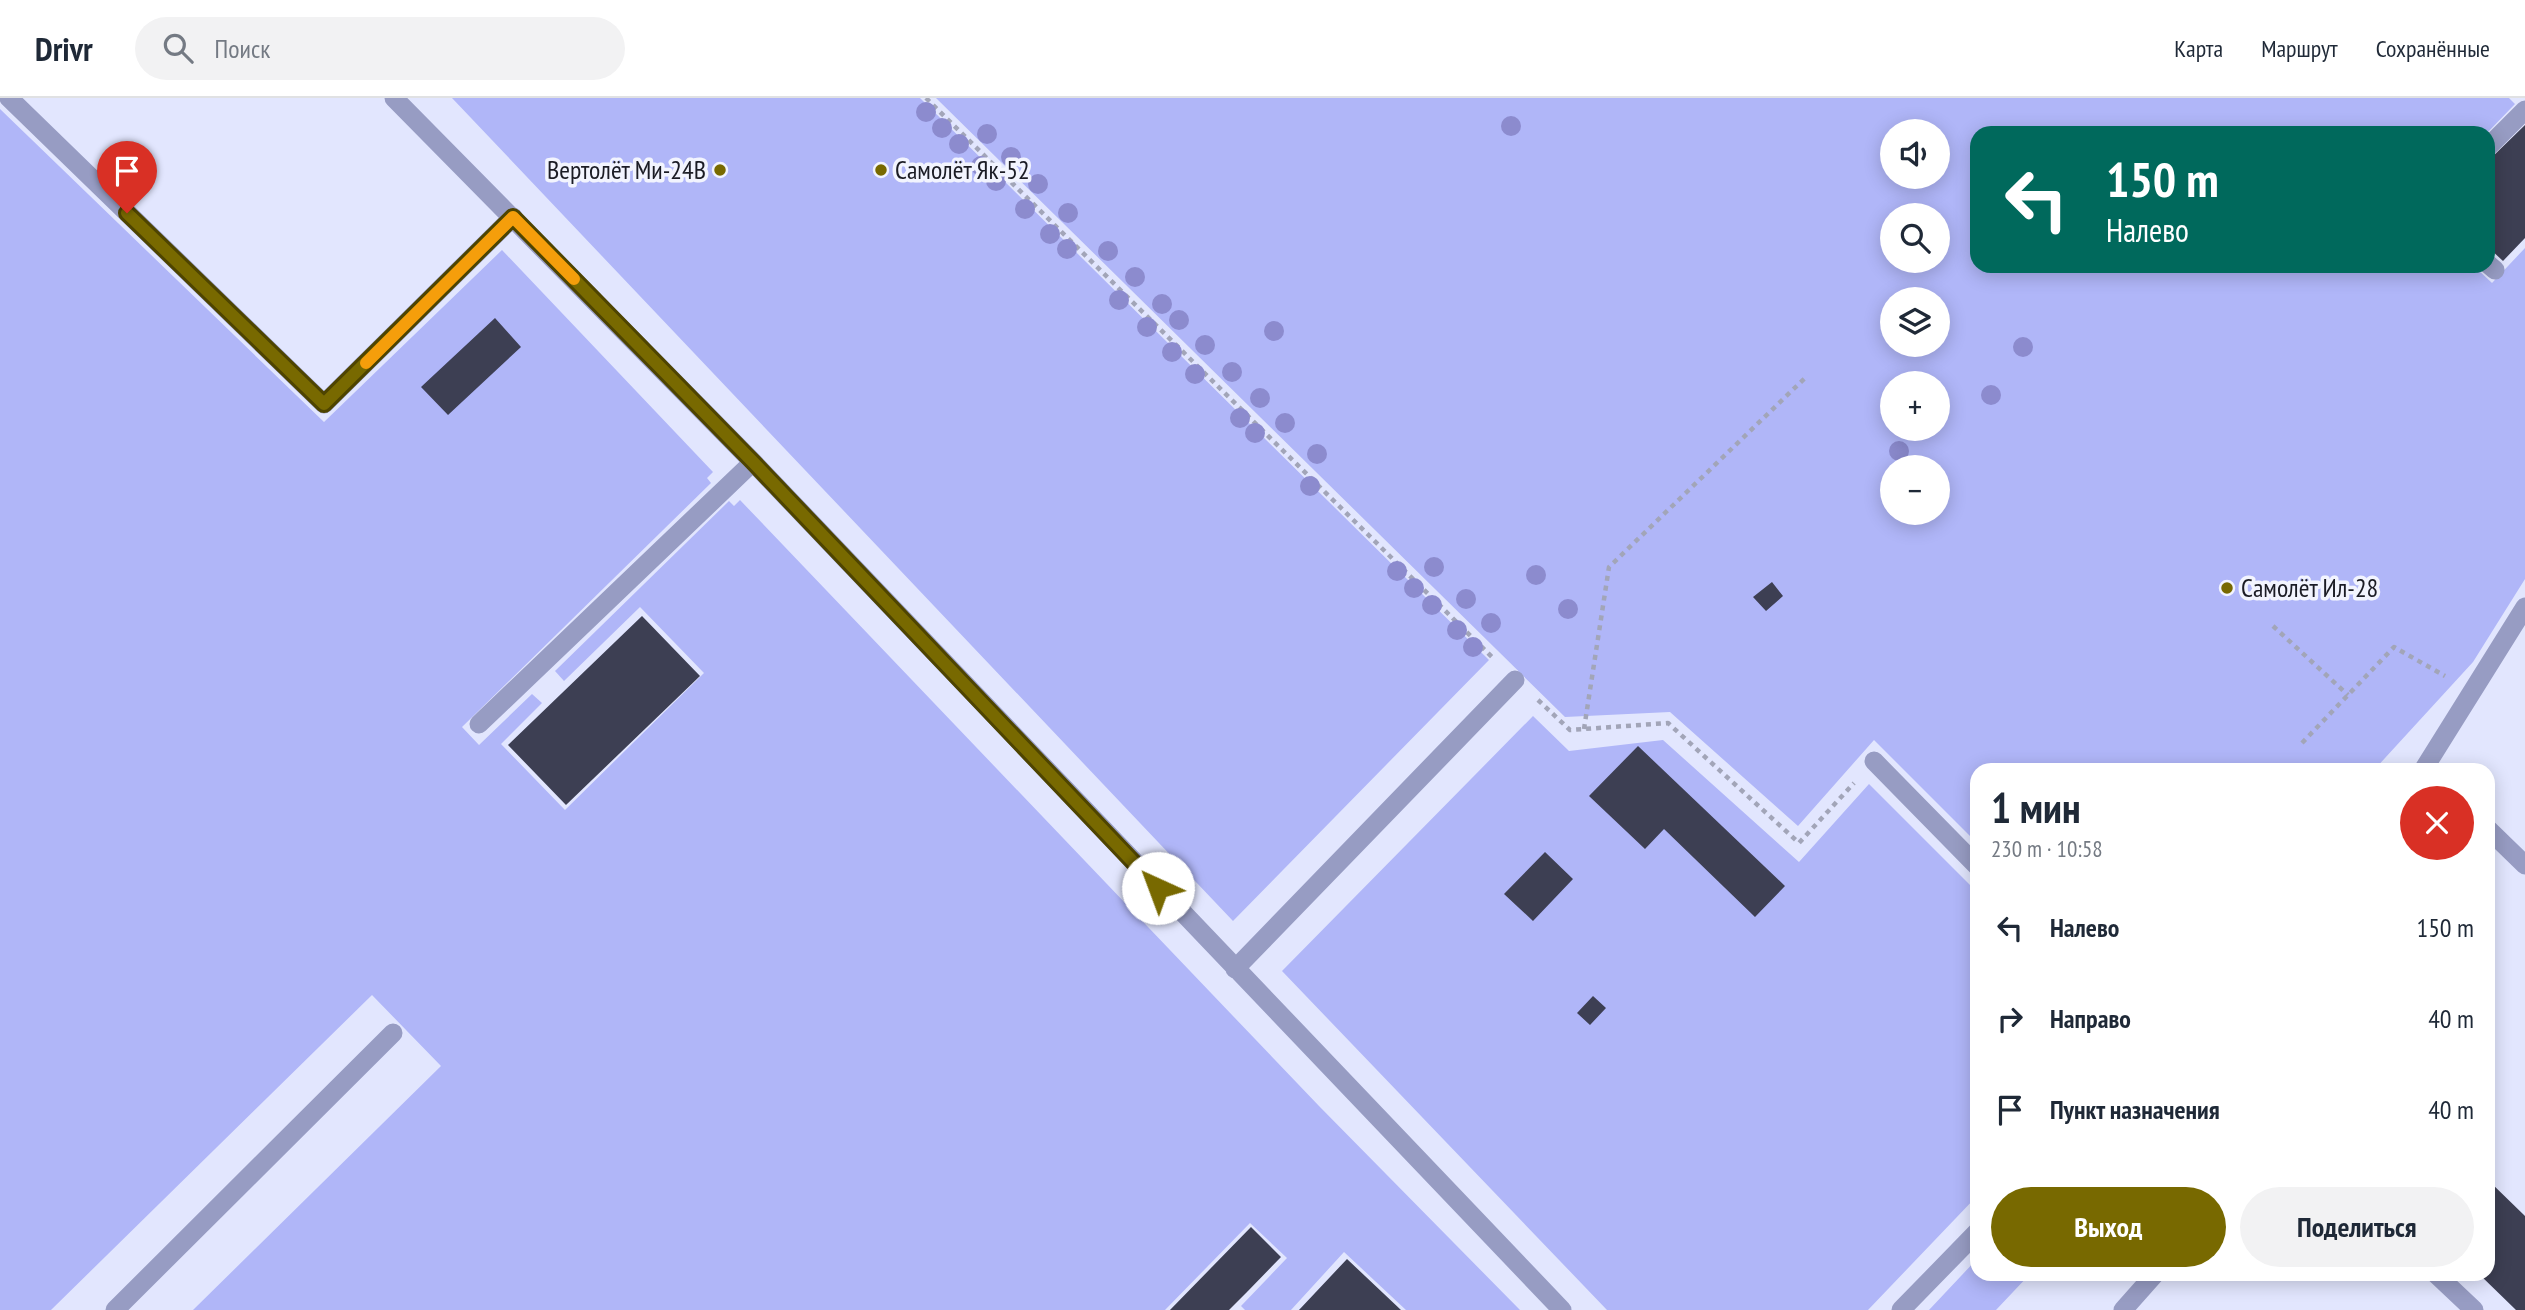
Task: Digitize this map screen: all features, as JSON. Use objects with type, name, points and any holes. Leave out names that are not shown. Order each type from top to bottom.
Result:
[{"type":"lane","points":[[9,98],[324,404],[513,217]]},
{"type":"lane","points":[[394,98],[753,462],[1562,1310]]},
{"type":"lane","points":[[2495,140],[2525,110]]},
{"type":"lane","points":[[479,724],[753,462]]},
{"type":"lane","points":[[2429,763],[2525,607]]},
{"type":"lane","points":[[1235,969],[1515,680]]},
{"type":"lane","points":[[1874,761],[1970,858]]},
{"type":"lane","points":[[2495,836],[2525,865]]},
{"type":"lane","points":[[115,1310],[393,1034]]},
{"type":"lane","points":[[1901,1310],[1970,1239]]},
{"type":"lane","points":[[2123,1310],[2149,1281]]},
{"type":"lane","points":[[2443,1281],[2474,1310]]},
{"type":"path","points":[[926,98],[1515,680],[1570,730],[1668,723],[1799,843],[1874,761]]},
{"type":"path","points":[[1584,729],[1609,567],[1804,378]]},
{"type":"path","points":[[2273,626],[2348,695]]},
{"type":"path","points":[[2302,743],[2394,647],[2472,691]]},
{"type":"shaded area","points":[[452,98],[920,98],[1489,660],[1233,921]]},
{"type":"shaded area","points":[[936,98],[2509,98],[2515,104],[2494,126],[1970,126],[1970,273],[2481,273],[2492,283],[2525,248],[2525,579],[2473,662],[2380,763],[1970,763],[1970,836],[1874,740],[1798,826],[1670,712],[1565,717]]},
{"type":"shaded area","points":[[0,109],[324,422],[502,250],[713,472],[707,478],[711,483],[462,727],[479,745],[532,694],[542,703],[501,744],[565,810],[704,673],[640,607],[564,681],[555,671],[729,501],[734,506],[740,500],[1319,1106],[1520,1310],[1406,1310],[1344,1252],[1291,1310],[1245,1310],[1241,1306],[1287,1258],[1250,1223],[1165,1310],[193,1310],[441,1066],[372,995],[51,1310],[0,1310]]},
{"type":"shaded area","points":[[1533,716],[1569,751],[1663,740],[1799,862],[1869,784],[1970,885],[1970,1203],[1868,1310],[1607,1310],[1282,971]]},
{"type":"shaded area","points":[[1970,1266],[1970,1281],[2023,1281],[1996,1310],[1929,1310]]},
{"type":"building","points":[[2525,125],[2525,238],[2503,261],[2495,254],[2495,154]]},
{"type":"building","points":[[495,318],[521,347],[448,415],[421,387]]},
{"type":"building","points":[[1772,582],[1783,596],[1766,611],[1753,597]]},
{"type":"building","points":[[642,616],[700,676],[566,805],[508,745]]},
{"type":"building","points":[[1638,746],[1785,886],[1755,917],[1664,829],[1645,849],[1589,796]]},
{"type":"building","points":[[1545,852],[1573,879],[1533,921],[1504,894]]},
{"type":"building","points":[[1593,996],[1606,1008],[1590,1025],[1577,1013]]},
{"type":"building","points":[[2495,1187],[2525,1216],[2525,1310],[2516,1310],[2486,1281],[2495,1281]]},
{"type":"building","points":[[1251,1227],[1281,1257],[1247,1292],[1229,1310],[1170,1310]]},
{"type":"building","points":[[1347,1259],[1401,1310],[1299,1310]]},
{"type":"slow traffic","points":[[366,363],[513,217],[574,279]]},
{"type":"place","name":"Вертолёт Ми-24В","points":[[720,170]]},
{"type":"place","name":"Самолёт Як-52","points":[[881,170]]},
{"type":"place","name":"Самолёт Ил-28","points":[[2227,588]]},
{"type":"route","points":[[127,213],[324,404],[513,217],[753,462],[1158,888]]}]
